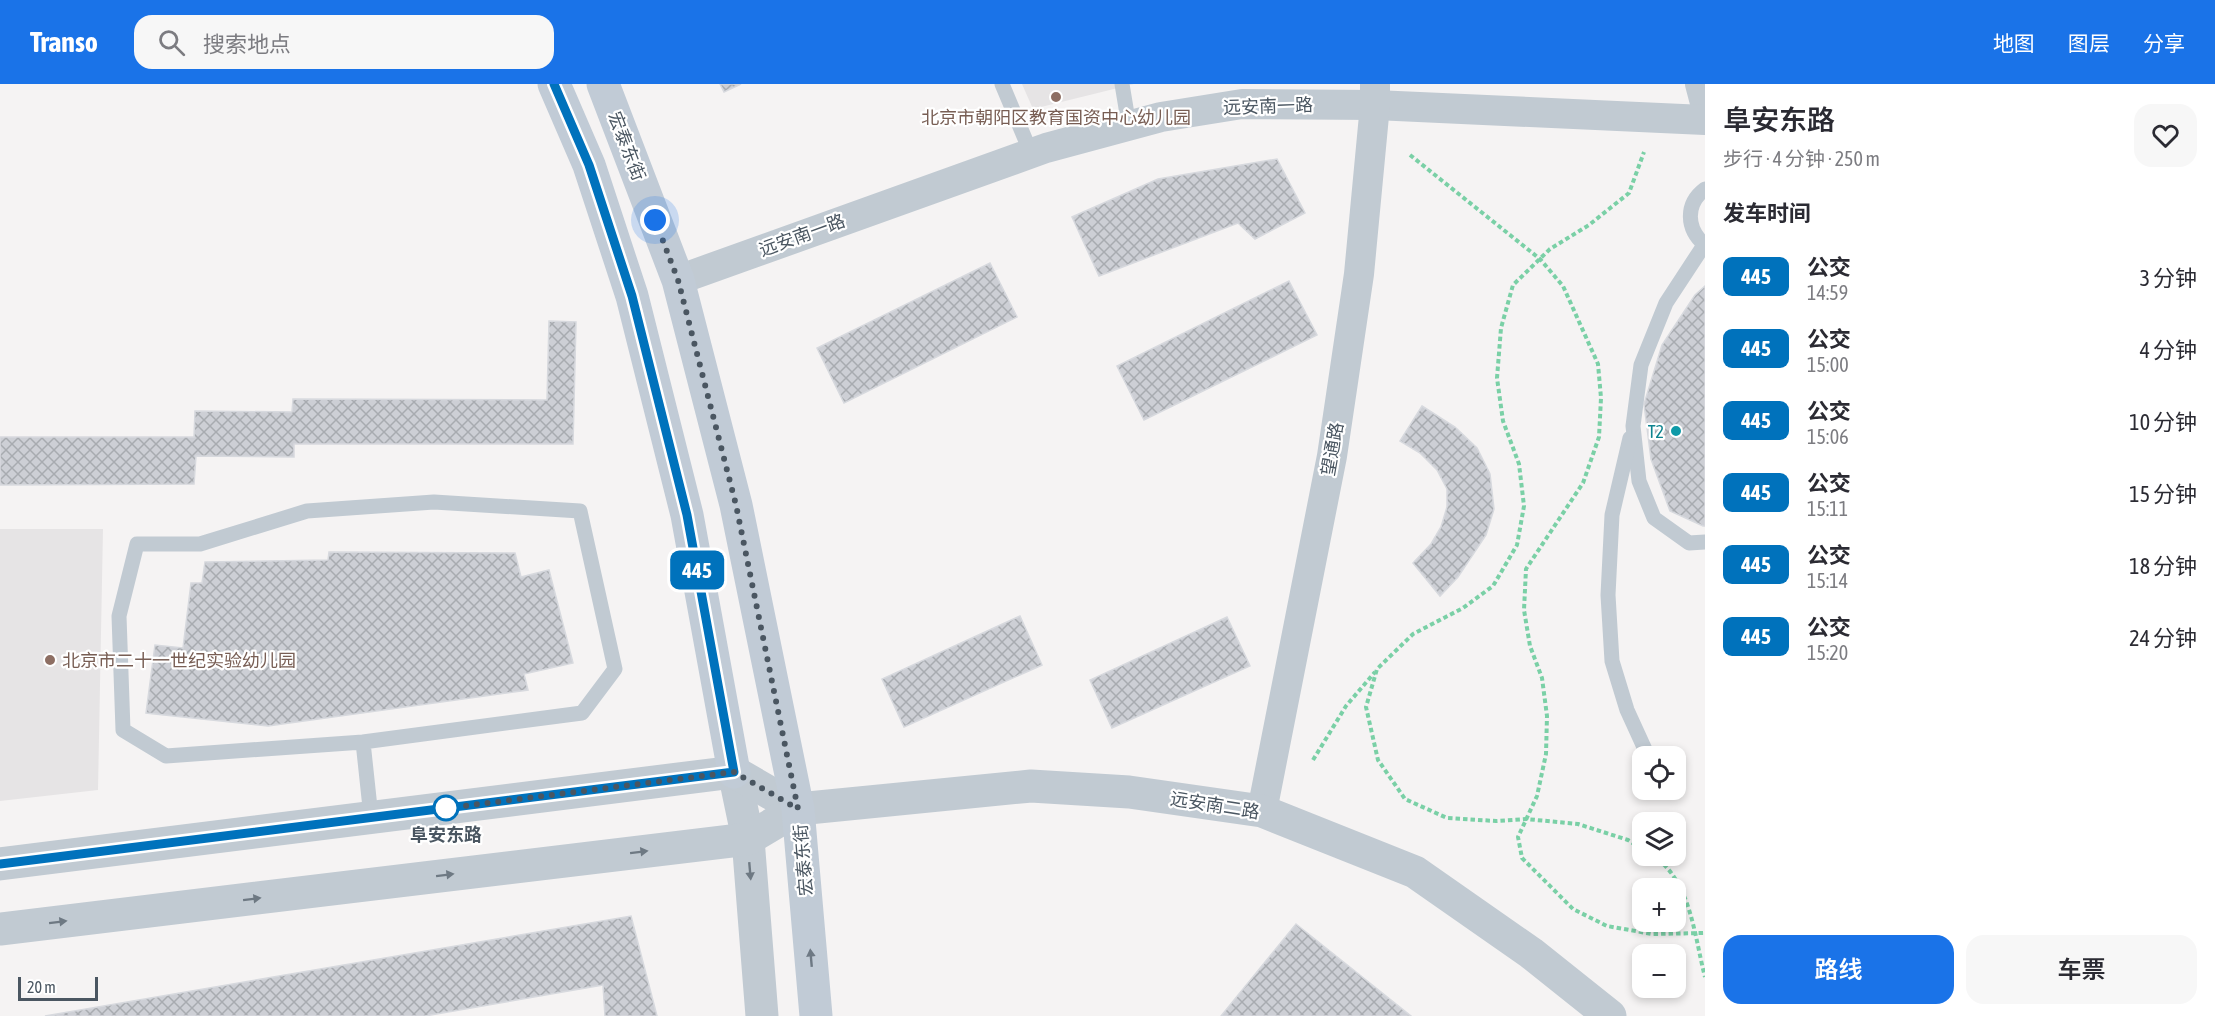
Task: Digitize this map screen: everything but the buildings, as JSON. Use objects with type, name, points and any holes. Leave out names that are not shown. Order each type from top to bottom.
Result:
[{"type":"main road","points":[[554,84],[589,165],[632,296],[687,515],[734,772]]},
{"type":"main road","name":"宏泰东街","points":[[603,84],[678,280],[736,505],[798,809],[816,1016]]},
{"type":"street","points":[[1700,84],[1705,104]]},
{"type":"street","name":"远安南一路","points":[[678,280],[1031,153],[1161,117],[1242,104],[1375,94],[1705,120]]},
{"type":"street","name":"望通路","points":[[1262,811],[1332,456],[1359,274],[1375,94]]},
{"type":"street","points":[[734,772],[748,838],[762,1016]]},
{"type":"street","points":[[0,864],[734,772],[798,809],[748,838],[0,929]]},
{"type":"street","name":"远安南二路","points":[[798,809],[1031,786],[1129,792],[1262,811],[1415,872],[1531,953],[1610,1016]]},
{"type":"lane","points":[[1002,84],[1031,153]]},
{"type":"lane","points":[[1122,84],[1129,126]]},
{"type":"lane","points":[[1643,746],[1627,710],[1612,661],[1608,595],[1612,515],[1633,426],[1641,365],[1666,303],[1705,245],[1695,237],[1689,215],[1692,203],[1705,189]]},
{"type":"lane","points":[[1633,426],[1639,481],[1654,518],[1689,543],[1705,542]]},
{"type":"lane","points":[[423,502],[580,511],[615,669],[582,714],[363,742],[166,756],[123,730],[119,616],[137,544],[200,543],[307,511],[423,502]]},
{"type":"lane","points":[[363,742],[371,817]]},
{"type":"path","points":[[1313,760],[1346,706],[1377,669],[1413,634],[1463,608],[1493,586],[1517,545],[1524,506],[1519,464],[1503,421],[1497,378],[1501,328],[1513,285],[1550,249],[1589,225],[1629,193],[1644,152]]},
{"type":"path","points":[[1410,155],[1540,259],[1563,286],[1598,364],[1601,398],[1599,436],[1583,483],[1526,569],[1524,610],[1530,646],[1542,678],[1547,716],[1546,754],[1537,796],[1518,837],[1522,858],[1573,909],[1607,926],[1652,934],[1705,933]]},
{"type":"path","points":[[1377,669],[1366,707],[1378,760],[1405,799],[1447,818],[1496,821],[1526,819],[1578,824],[1632,843]]},
{"type":"path","points":[[1666,866],[1685,897],[1705,976]]},
{"type":"shaded area","name":"北京市朝阳区教育国资中心幼儿园","points":[[1022,84],[1134,84],[1033,109]]},
{"type":"shaded area","name":"北京市二十一世纪实验幼儿园","points":[[0,529],[103,529],[98,790],[0,801]]},
{"type":"bus line","name":"445","points":[[0,864],[734,772],[687,515],[632,296],[589,165],[554,84]]},
{"type":"place","name":"北京市朝阳区教育国资中心幼儿园","points":[[1056,97]]},
{"type":"place","name":"T2","points":[[1676,431]]},
{"type":"place","name":"北京市二十一世纪实验幼儿园","points":[[50,660]]},
{"type":"place","name":"阜安东路","points":[[446,808]]},
{"type":"route","points":[[446,808],[440,809],[734,772],[798,809],[736,505],[678,280],[655,220]]}]
